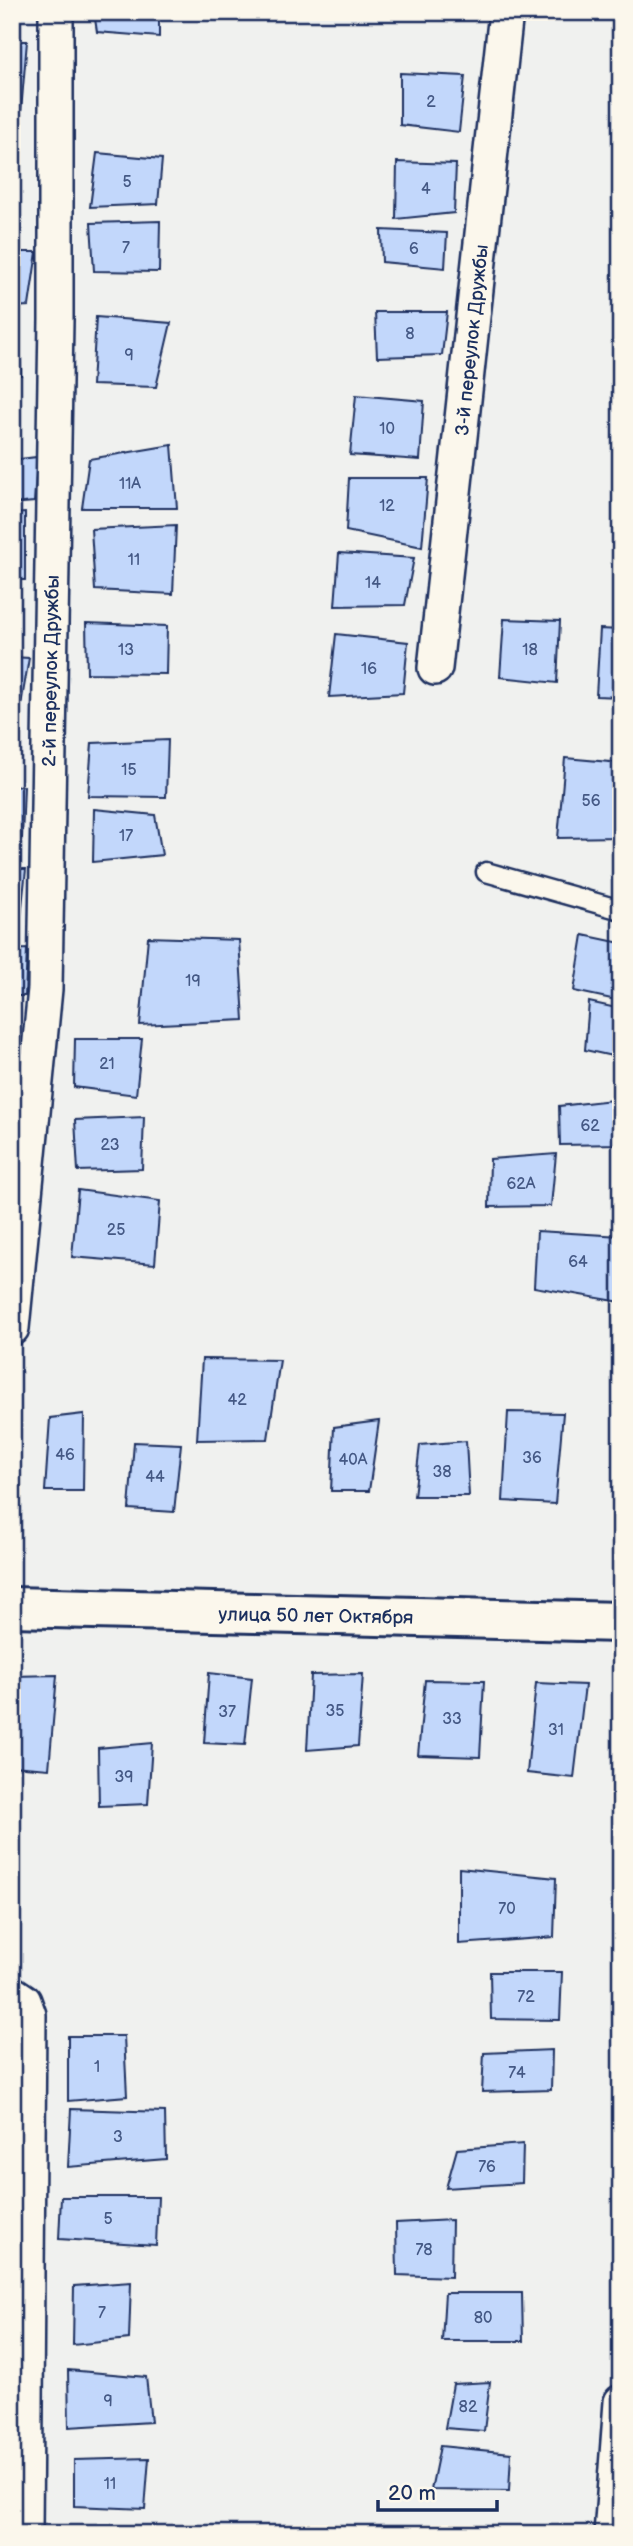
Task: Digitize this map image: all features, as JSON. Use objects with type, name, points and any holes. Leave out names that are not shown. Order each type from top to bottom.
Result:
[{"type":"main road","name":"улица 50 лет Октября","points":[[12,1607],[621,1622]]},
{"type":"street","name":"2-й переулок Дружбы","points":[[12,1328],[45,989],[55,320],[56,12]]},
{"type":"street","name":"3-й переулок Дружбы","points":[[435,668],[506,12]]},
{"type":"street","points":[[12,1993],[24,2001],[29,2015],[25,2534]]},
{"type":"street","points":[[611,2534],[621,2402]]},
{"type":"lane","points":[[486,872],[621,910]]},
{"type":"building","points":[[94,12],[159,12],[159,37],[97,32]]},
{"type":"building","points":[[12,41],[27,41],[21,111],[12,112]]},
{"type":"building","points":[[400,73],[465,76],[459,132],[400,125]]},
{"type":"building","points":[[97,153],[162,159],[158,204],[90,207]]},
{"type":"building","points":[[397,162],[456,164],[454,213],[396,219]]},
{"type":"building","points":[[160,221],[159,272],[94,271],[91,223]]},
{"type":"building","points":[[381,230],[447,233],[445,268],[382,262]]},
{"type":"building","points":[[12,252],[37,252],[29,306],[12,307]]},
{"type":"building","points":[[375,312],[447,312],[442,355],[377,357]]},
{"type":"building","points":[[96,317],[171,323],[156,387],[92,385]]},
{"type":"building","points":[[12,331],[19,331],[21,375],[12,375]]},
{"type":"building","points":[[356,395],[424,401],[420,460],[350,455]]},
{"type":"building","points":[[172,445],[177,508],[82,508],[89,459]]},
{"type":"building","points":[[37,457],[34,502],[12,504],[12,460]]},
{"type":"building","points":[[349,478],[428,478],[422,547],[346,531]]},
{"type":"building","points":[[25,513],[25,580],[12,580],[12,514]]},
{"type":"building","points":[[621,517],[621,545],[614,544]]},
{"type":"building","points":[[176,525],[173,594],[95,590],[91,529]]},
{"type":"building","points":[[339,553],[414,558],[405,605],[335,606]]},
{"type":"building","points":[[504,619],[560,621],[557,683],[500,677]]},
{"type":"building","points":[[86,623],[167,626],[166,674],[87,673]]},
{"type":"building","points":[[600,629],[621,630],[621,697],[596,696]]},
{"type":"building","points":[[336,634],[408,642],[403,693],[329,697]]},
{"type":"building","points":[[12,657],[29,658],[21,705],[12,705]]},
{"type":"building","points":[[168,740],[166,797],[88,796],[92,743]]},
{"type":"building","points":[[565,758],[621,763],[621,837],[558,838]]},
{"type":"building","points":[[24,786],[22,838],[12,839],[12,787]]},
{"type":"building","points":[[94,809],[155,815],[162,855],[93,862]]},
{"type":"building","points":[[12,869],[26,869],[20,925],[12,925]]},
{"type":"building","points":[[583,935],[621,943],[621,1001],[574,991]]},
{"type":"building","points":[[148,937],[239,940],[244,1020],[140,1025]]},
{"type":"building","points":[[27,949],[25,996],[12,996],[12,950]]},
{"type":"building","points":[[589,1002],[621,1009],[621,1058],[585,1050]]},
{"type":"building","points":[[75,1039],[142,1039],[136,1095],[74,1087]]},
{"type":"building","points":[[621,1099],[621,1144],[560,1145],[559,1106]]},
{"type":"building","points":[[144,1117],[142,1169],[78,1171],[75,1120]]},
{"type":"building","points":[[556,1154],[551,1206],[489,1207],[490,1159]]},
{"type":"building","points":[[78,1190],[160,1201],[155,1264],[72,1257]]},
{"type":"building","points":[[537,1231],[621,1236],[621,1302],[534,1287]]},
{"type":"building","points":[[202,1359],[280,1360],[268,1439],[197,1440]]},
{"type":"building","points":[[508,1412],[563,1413],[555,1504],[503,1501]]},
{"type":"building","points":[[84,1414],[83,1491],[45,1491],[50,1418]]},
{"type":"building","points":[[379,1421],[369,1491],[331,1491],[334,1427]]},
{"type":"building","points":[[466,1441],[469,1496],[414,1496],[420,1445]]},
{"type":"building","points":[[134,1442],[181,1444],[174,1512],[129,1509]]},
{"type":"building","points":[[209,1673],[252,1678],[245,1745],[204,1743]]},
{"type":"building","points":[[363,1674],[358,1746],[307,1750],[311,1675]]},
{"type":"building","points":[[57,1675],[49,1769],[12,1766],[12,1676]]},
{"type":"building","points":[[425,1680],[484,1681],[480,1757],[418,1755]]},
{"type":"building","points":[[536,1683],[585,1685],[574,1778],[527,1773]]},
{"type":"building","points":[[152,1743],[148,1804],[99,1806],[98,1748]]},
{"type":"building","points":[[459,1868],[556,1878],[554,1937],[459,1944]]},
{"type":"building","points":[[490,1972],[562,1972],[560,2020],[491,2019]]},
{"type":"building","points":[[68,2036],[124,2036],[127,2096],[68,2101]]},
{"type":"building","points":[[552,2050],[551,2090],[482,2092],[484,2053]]},
{"type":"building","points":[[71,2109],[165,2112],[166,2159],[68,2167]]},
{"type":"building","points":[[523,2144],[522,2183],[446,2188],[457,2149]]},
{"type":"building","points":[[61,2197],[158,2197],[156,2245],[59,2239]]},
{"type":"building","points":[[452,2220],[451,2277],[397,2275],[396,2223]]},
{"type":"building","points":[[131,2282],[129,2339],[73,2345],[74,2286]]},
{"type":"building","points":[[445,2293],[522,2293],[523,2341],[442,2341]]},
{"type":"building","points":[[68,2370],[146,2377],[151,2422],[69,2427]]},
{"type":"building","points":[[490,2382],[484,2431],[445,2428],[453,2384]]},
{"type":"building","points":[[440,2446],[511,2453],[509,2491],[431,2490]]},
{"type":"building","points":[[149,2458],[145,2509],[74,2506],[74,2460]]}]
